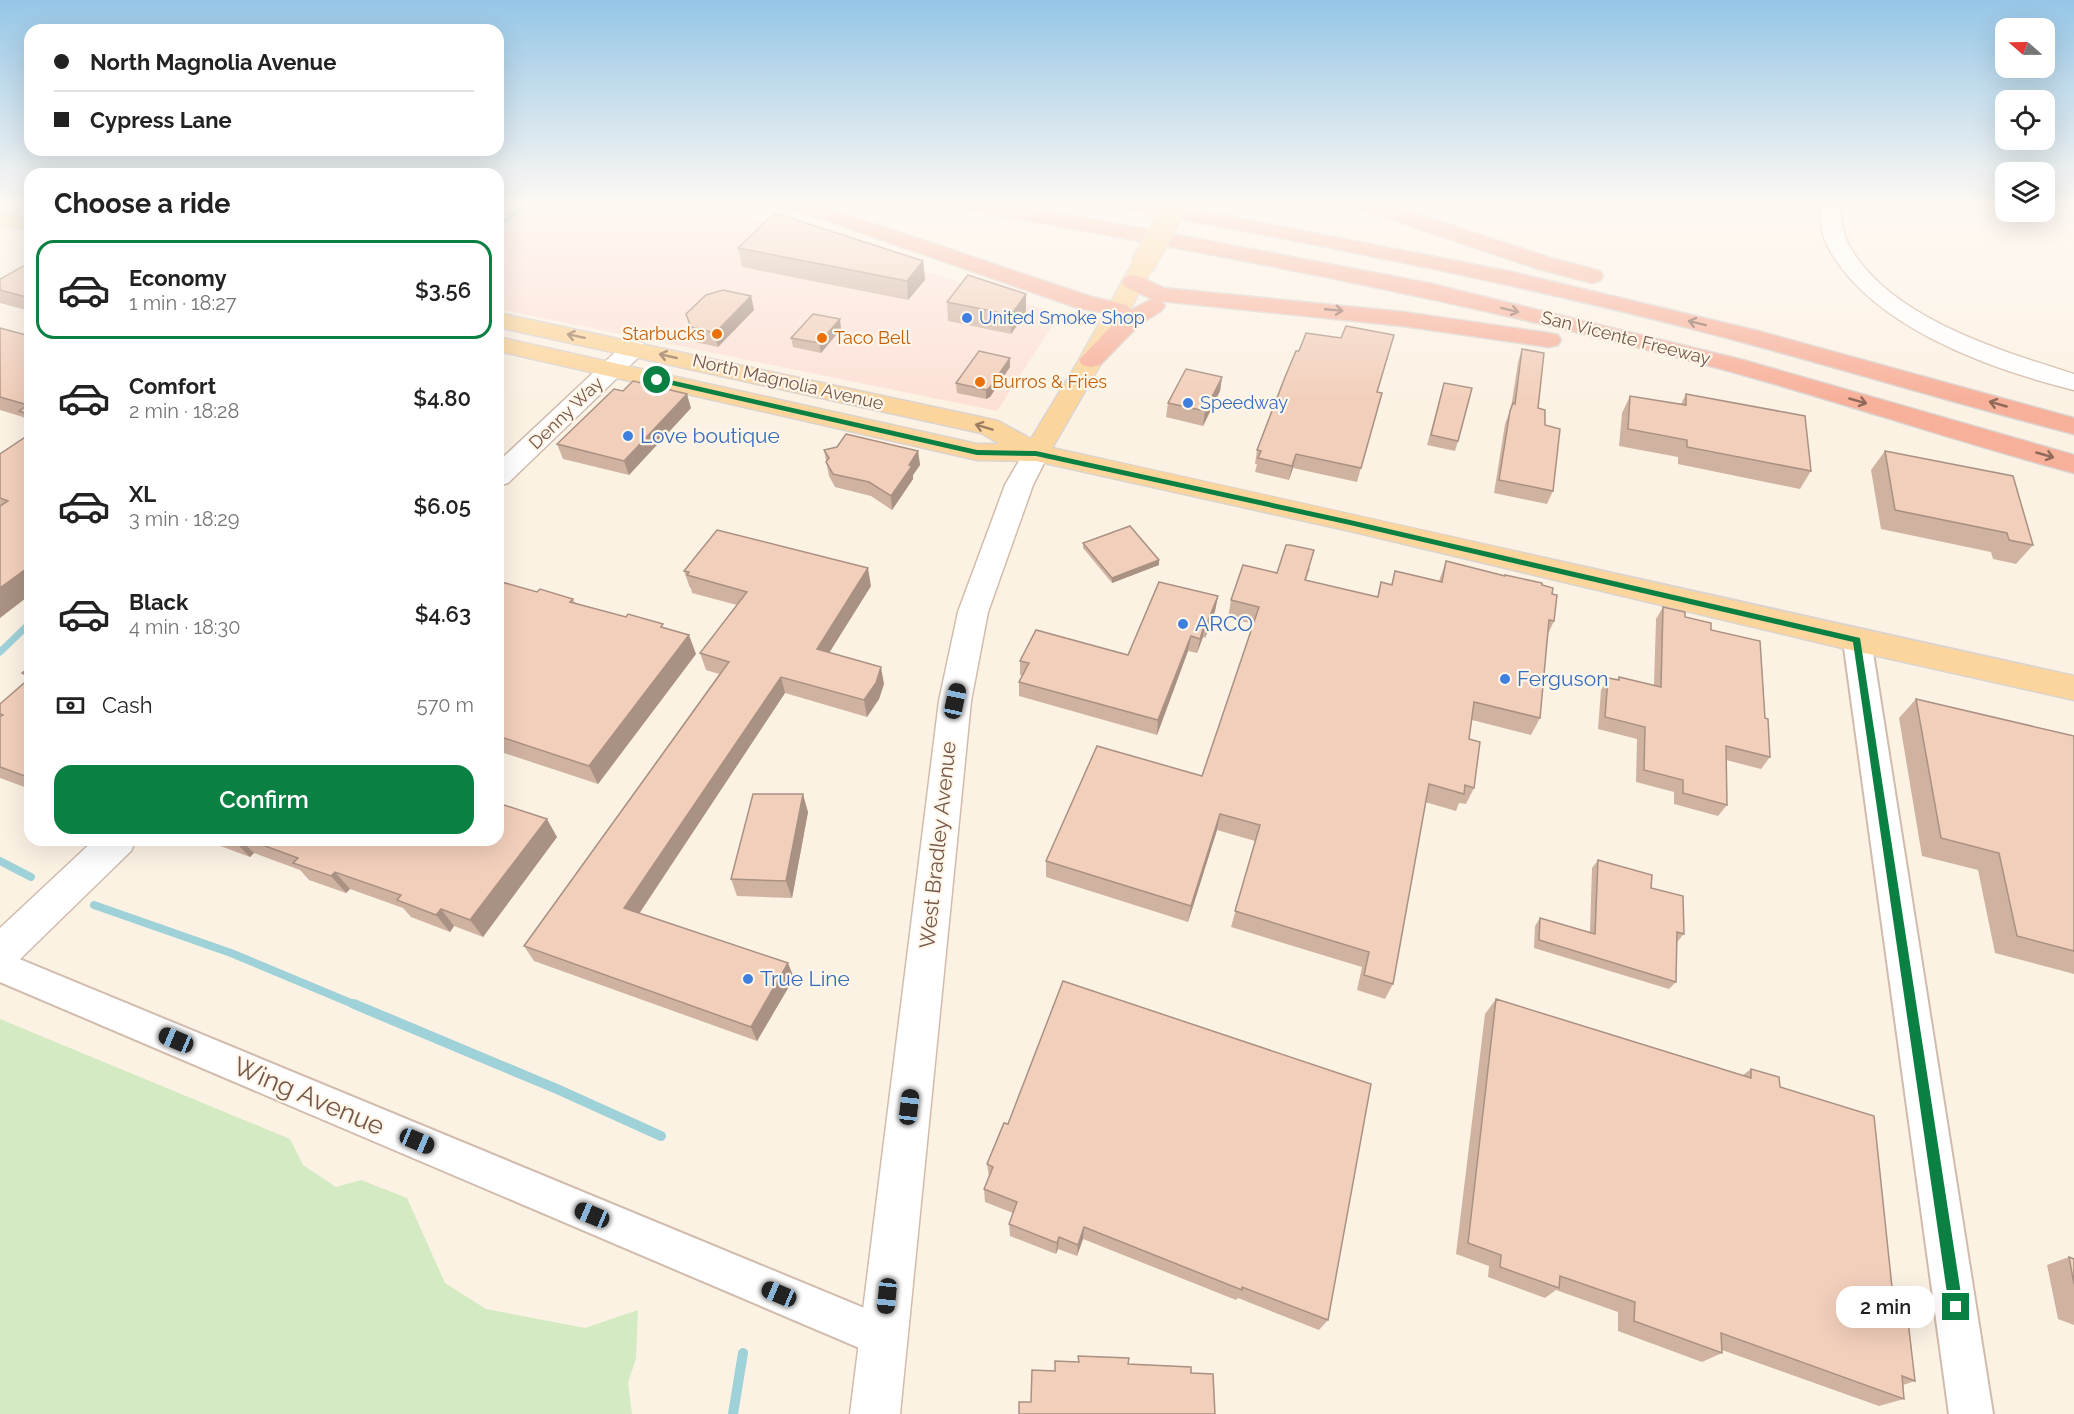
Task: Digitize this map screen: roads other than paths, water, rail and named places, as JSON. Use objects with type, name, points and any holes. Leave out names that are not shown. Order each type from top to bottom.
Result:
[{"type":"highway","points":[[983,268],[1086,303],[1119,310]]},
{"type":"highway","name":"San Vicente Freeway","points":[[1315,268],[1428,290],[1734,365],[2074,464]]},
{"type":"highway","name":"San Vicente Freeway","points":[[1460,268],[1651,312],[2074,426]]},
{"type":"highway","points":[[1562,268],[1675,298],[1936,387]]},
{"type":"highway","points":[[1137,274],[1159,294],[1365,313],[1472,327],[1561,342],[1696,372],[1802,384]]},
{"type":"highway","points":[[1041,288],[1081,309],[1088,333],[1091,360]]},
{"type":"highway","points":[[1091,360],[1132,319],[1152,306],[1192,297]]},
{"type":"main road","name":"West Bradley Avenue","points":[[875,1414],[955,701],[973,612],[1019,485],[1119,310],[1140,268]]},
{"type":"main road","points":[[1854,268],[1866,282],[1901,310],[1978,350],[2074,382]]},
{"type":"main road","name":"North Magnolia Avenue","points":[[504,321],[989,427],[1036,453]]},
{"type":"main road","name":"North Magnolia Avenue","points":[[504,345],[977,452],[1036,453],[1350,522],[2074,688]]},
{"type":"main road","name":"Denny Way","points":[[504,471],[634,348]]},
{"type":"main road","points":[[0,953],[112,846]]},
{"type":"street","points":[[1857,640],[1971,1414]]},
{"type":"street","name":"Wing Avenue","points":[[0,966],[883,1337]]},
{"type":"waterway","points":[[0,652],[24,629]]},
{"type":"waterway","points":[[0,861],[31,877]]},
{"type":"waterway","points":[[94,905],[231,953],[358,1006]]},
{"type":"waterway","points":[[354,1004],[557,1089],[661,1136]]},
{"type":"waterway","points":[[733,1414],[743,1353]]},
{"type":"place","name":"United Smoke Shop","points":[[967,318]]},
{"type":"place","name":"Starbucks","points":[[717,334]]},
{"type":"place","name":"Taco Bell","points":[[822,338]]},
{"type":"place","name":"Burros & Fries","points":[[980,382]]},
{"type":"place","name":"Speedway","points":[[1188,403]]},
{"type":"place","name":"Love boutique","points":[[628,436]]},
{"type":"place","name":"ARCO","points":[[1183,624]]},
{"type":"place","name":"Ferguson","points":[[1505,679]]},
{"type":"place","name":"True Line","points":[[748,979]]}]
